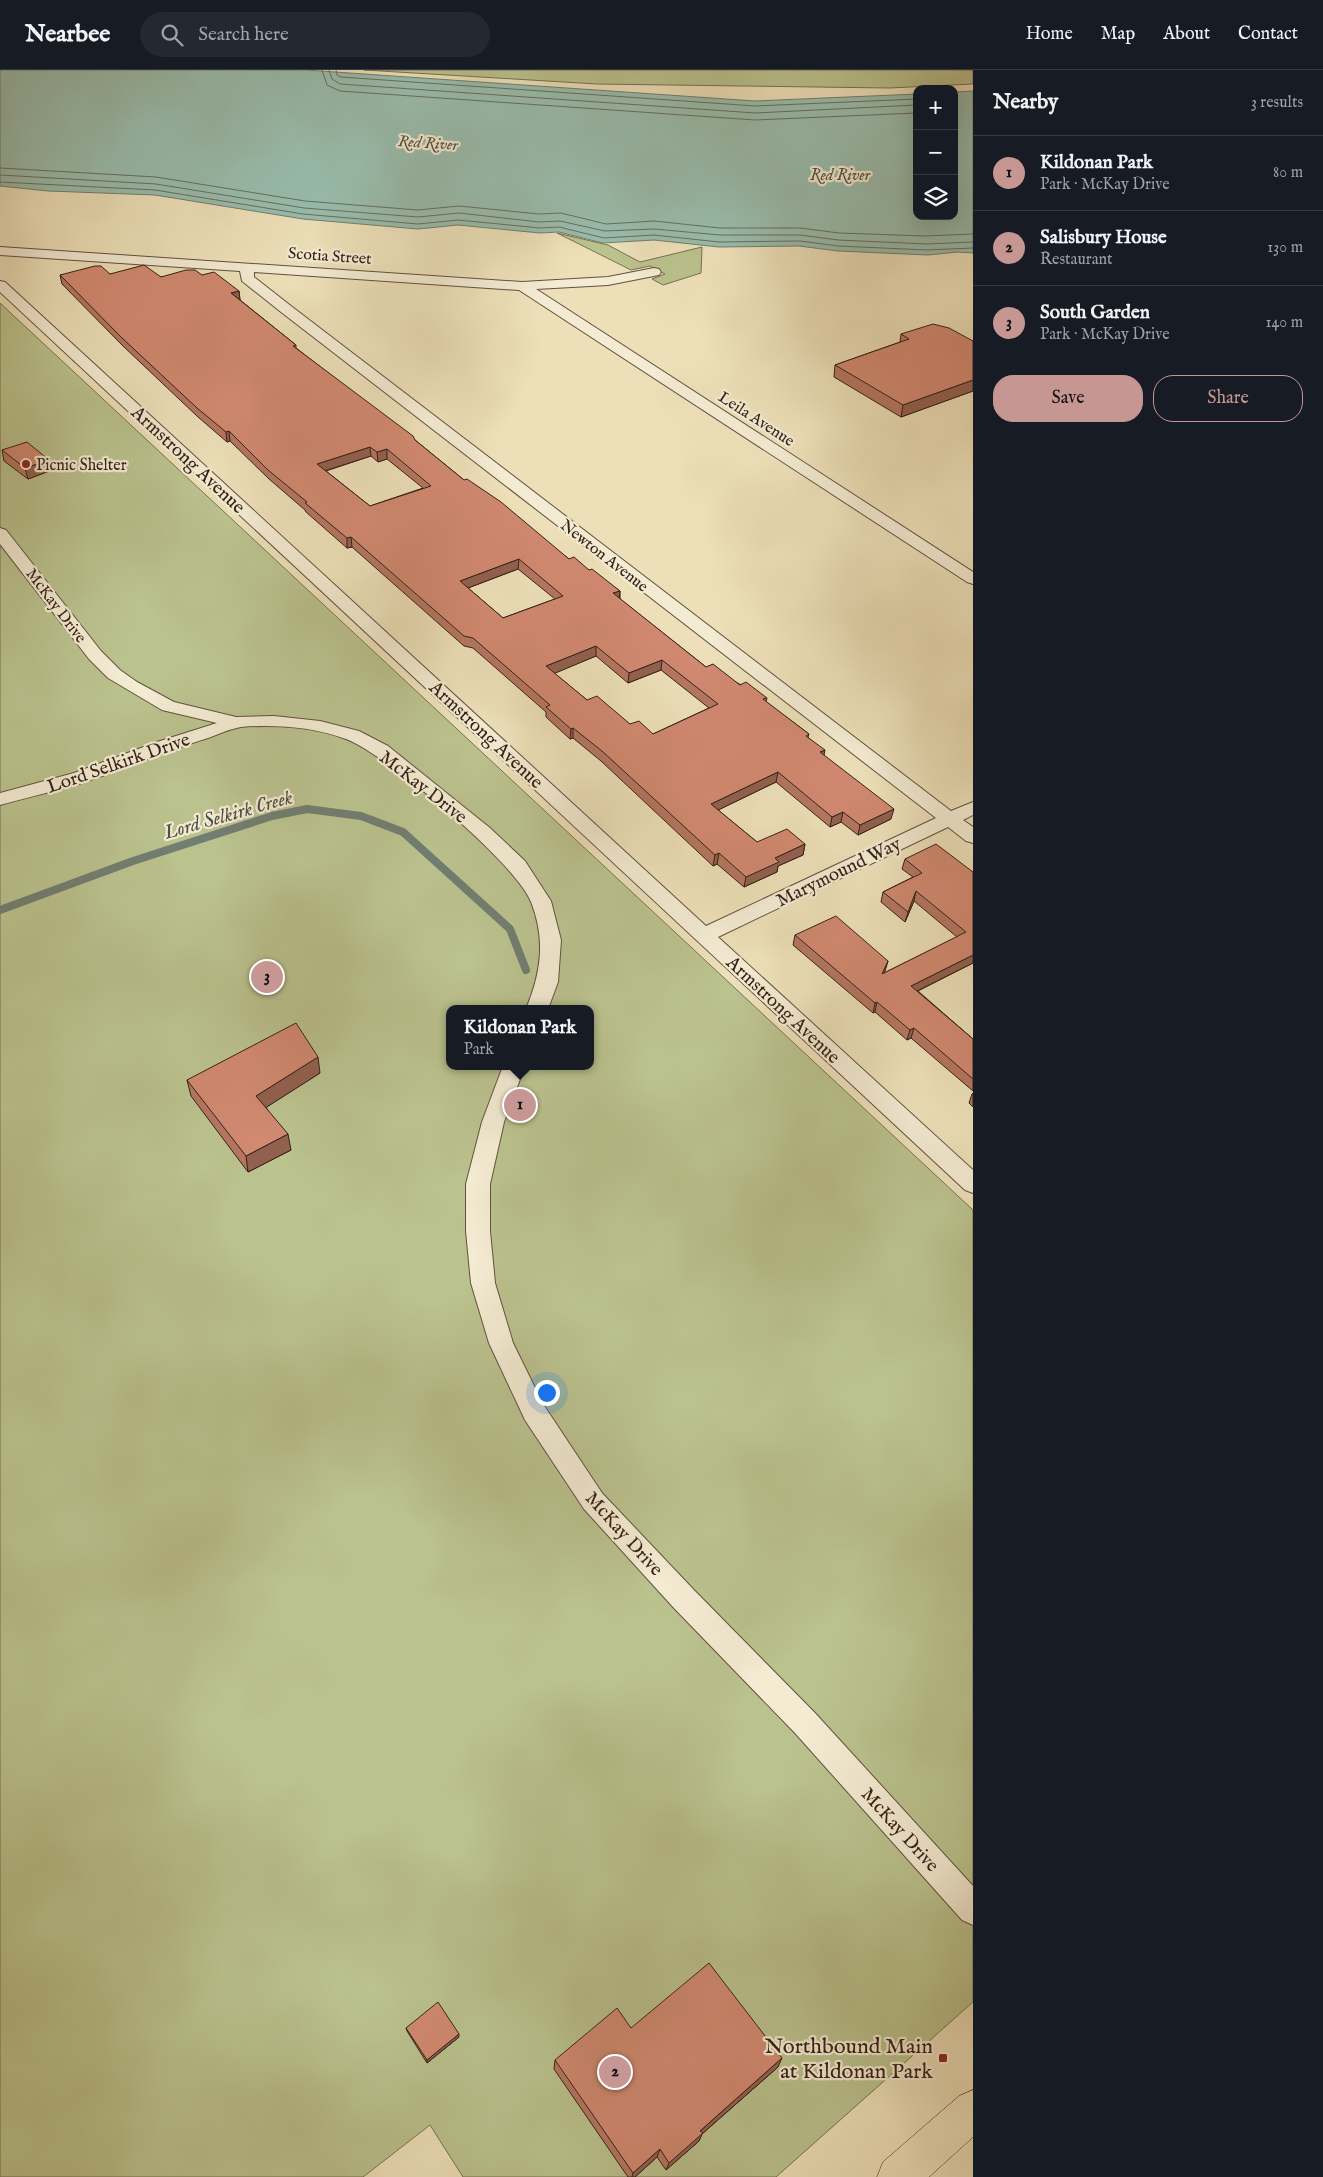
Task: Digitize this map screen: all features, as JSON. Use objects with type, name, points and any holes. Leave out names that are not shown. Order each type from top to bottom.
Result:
[{"type":"main road","points":[[898,2177],[973,2110]]},
{"type":"street","name":"Scotia Street","points":[[1,252],[522,286],[608,281],[654,272]]},
{"type":"street","name":"Newton Avenue","points":[[247,267],[247,278],[286,310],[973,837]]},
{"type":"street","name":"Armstrong Avenue","points":[[0,284],[973,1184]]},
{"type":"street","name":"Leila Avenue","points":[[522,286],[973,579]]},
{"type":"street","name":"McKay Drive","points":[[0,533],[95,655],[131,686],[168,706],[236,722],[274,722],[320,726],[353,735],[382,750],[483,832],[518,866],[541,902],[551,940],[548,982],[539,1005]]},
{"type":"street","points":[[0,564],[21,558]]},
{"type":"street","points":[[150,750],[162,742],[172,729],[168,706]]},
{"type":"street","name":"Lord Selkirk Drive","points":[[0,799],[81,777],[150,750],[236,722]]},
{"type":"street","name":"Marymound Way","points":[[704,936],[973,808]]},
{"type":"street","name":"McKay Drive","points":[[512,1070],[493,1122],[478,1184],[478,1232],[483,1283],[501,1343],[534,1412],[593,1501],[683,1598],[806,1723],[973,1909]]},
{"type":"green space","points":[[364,70],[973,70],[973,84],[913,85],[913,87],[889,88],[597,84]]},
{"type":"green space","points":[[557,233],[608,245],[640,262],[702,247],[701,273],[663,285],[652,279],[665,274],[650,266],[631,270]]},
{"type":"green space","points":[[0,303],[973,1210],[973,2002],[776,2177],[463,2177],[430,2125],[363,2177],[0,2177]]},
{"type":"water","name":"Red River","points":[[0,70],[306,70],[755,101],[913,94],[913,220],[958,220],[958,92],[973,91],[973,253],[957,252],[928,255],[838,251],[799,246],[719,247],[654,240],[603,243],[559,232],[540,233],[458,225],[418,229],[303,219],[155,195],[48,191],[0,186]]},
{"type":"building","points":[[144,265],[161,277],[186,270],[195,270],[202,275],[214,272],[239,291],[231,293],[296,345],[293,346],[413,436],[415,440],[464,480],[467,479],[501,502],[569,559],[574,557],[589,570],[592,569],[620,591],[613,593],[706,667],[713,664],[740,685],[746,682],[767,698],[763,699],[809,734],[806,736],[825,750],[820,752],[894,809],[860,825],[843,812],[832,817],[778,772],[711,804],[757,842],[787,829],[805,844],[775,858],[779,862],[746,877],[719,853],[715,855],[602,751],[573,728],[571,729],[546,707],[550,705],[473,638],[464,636],[351,537],[347,538],[305,503],[307,502],[268,470],[229,431],[226,432],[197,408],[121,337],[60,275],[95,266],[101,266],[110,274]],"holes":[[[370,447],[377,452],[387,449],[431,486],[370,506],[317,464]],[[519,559],[563,596],[503,618],[460,581]],[[596,646],[629,673],[662,660],[718,704],[653,734],[639,721],[630,724],[597,696],[587,700],[546,666]]]},
{"type":"building","points":[[933,324],[949,328],[973,341],[973,380],[903,405],[835,365],[909,339],[901,334]]},
{"type":"building","points":[[27,442],[49,460],[25,468],[2,450]]},
{"type":"building","points":[[936,844],[973,872],[973,955],[911,986],[973,1039],[973,1079],[914,1028],[910,1030],[877,1002],[875,1003],[795,935],[836,916],[888,961],[882,974],[966,932],[916,891],[908,912],[883,892],[922,873],[905,859]]},
{"type":"building","points":[[296,1023],[318,1057],[256,1096],[288,1134],[246,1156],[187,1080]]},
{"type":"building","points":[[709,1963],[782,2058],[700,2131],[703,2133],[669,2163],[660,2149],[633,2173],[555,2060],[617,2008],[631,2028]]},
{"type":"building","points":[[438,2002],[459,2034],[427,2060],[406,2028]]},
{"type":"waterway","name":"Lord Selkirk Creek","points":[[0,910],[133,861],[272,816],[307,809],[361,816],[403,832],[510,929],[526,970]]},
{"type":"place","name":"Picnic Shelter","points":[[26,464]]},
{"type":"place","name":"South Garden","points":[[267,977]]},
{"type":"place","name":"Kildonan Park","points":[[520,1105]]},
{"type":"place","name":"Northbound Main at Kildonan Park","points":[[943,2058]]},
{"type":"place","name":"Salisbury House","points":[[615,2072]]}]
